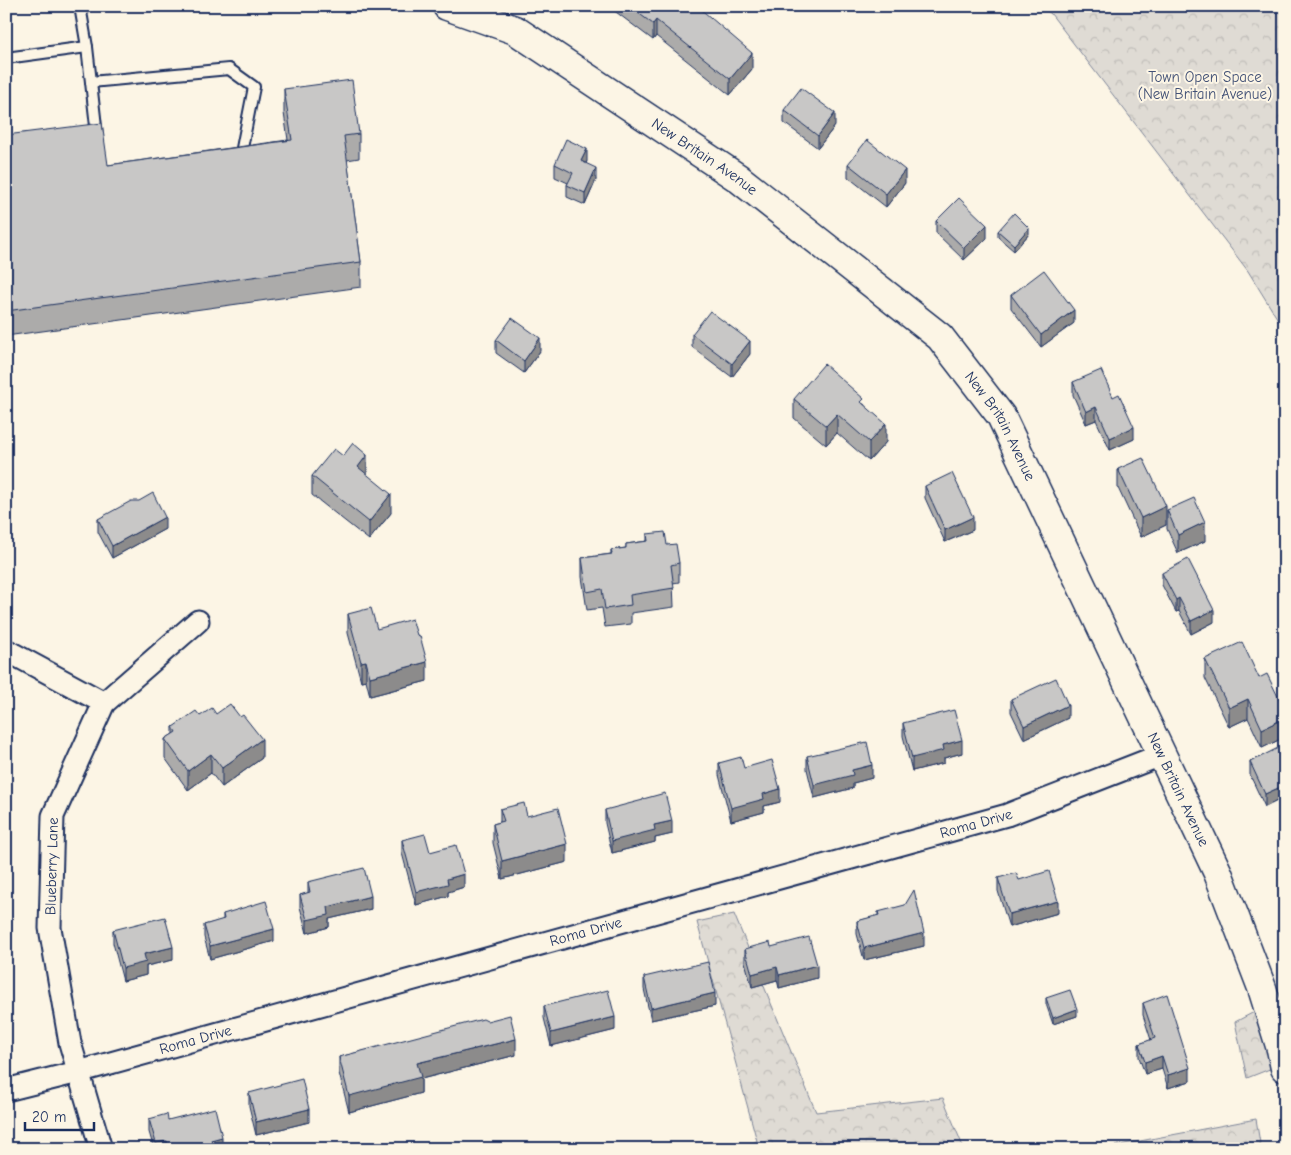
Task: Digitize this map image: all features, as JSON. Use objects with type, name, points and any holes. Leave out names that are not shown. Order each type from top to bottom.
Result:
[{"type":"street","name":"New Britain Avenue","points":[[447,6],[515,30],[718,164],[940,337],[1000,416],[1218,873],[1262,988],[1285,1068]]},
{"type":"street","name":"Blueberry Lane","points":[[101,1149],[70,1042],[50,928],[52,816],[104,702],[198,621]]},
{"type":"street","points":[[6,650],[104,702]]},
{"type":"street","name":"Roma Drive","points":[[6,1090],[78,1072],[1007,815],[1161,755]]},
{"type":"lane","points":[[80,6],[97,135]]},
{"type":"lane","points":[[6,58],[87,48]]},
{"type":"lane","points":[[91,82],[229,69],[254,87],[242,148]]},
{"type":"green space","name":"Town Open Space (New Britain Avenue)","points":[[1041,6],[1267,6],[1285,11],[1285,331],[1248,271],[1051,14]]},
{"type":"green space","points":[[734,914],[816,1112],[943,1098],[964,1149],[738,1149],[757,1141],[697,922]]},
{"type":"green space","points":[[1285,996],[1285,1063],[1247,1078],[1235,1022]]},
{"type":"green space","points":[[1256,1119],[1261,1149],[1098,1149]]},
{"type":"building","points":[[629,6],[697,6],[752,53],[730,79],[656,20],[653,24]]},
{"type":"building","points":[[352,80],[359,134],[344,136],[361,262],[6,311],[6,135],[102,123],[108,165],[292,140],[284,89]]},
{"type":"building","points":[[801,88],[835,113],[818,136],[784,110]]},
{"type":"building","points":[[566,139],[587,149],[581,161],[596,168],[585,193],[567,185],[573,173],[555,164]]},
{"type":"building","points":[[867,140],[905,170],[886,194],[848,164]]},
{"type":"building","points":[[959,198],[987,225],[964,248],[936,221]]},
{"type":"building","points":[[1014,213],[1029,228],[1014,245],[998,231]]},
{"type":"building","points":[[1044,270],[1074,310],[1041,335],[1011,295]]},
{"type":"building","points":[[710,311],[750,341],[732,364],[692,334]]},
{"type":"building","points":[[512,318],[540,338],[524,361],[496,340]]},
{"type":"building","points":[[824,364],[864,399],[861,402],[886,424],[869,442],[837,414],[826,426],[794,399]]},
{"type":"building","points":[[1101,370],[1113,397],[1119,394],[1134,427],[1110,438],[1096,407],[1086,412],[1073,382]]},
{"type":"building","points":[[353,443],[367,455],[358,467],[391,494],[369,522],[312,476],[334,449],[343,456]]},
{"type":"building","points":[[1143,458],[1166,506],[1141,518],[1118,469]]},
{"type":"building","points":[[952,473],[973,517],[945,530],[925,486]]},
{"type":"building","points":[[153,493],[165,517],[112,546],[98,519],[131,501],[139,501]]},
{"type":"building","points":[[1194,498],[1205,522],[1178,535],[1167,510]]},
{"type":"building","points":[[665,532],[667,545],[676,544],[679,563],[671,565],[674,588],[630,595],[631,605],[605,609],[602,589],[587,592],[582,558],[612,554],[611,550],[626,548],[626,544],[648,541],[647,534]]},
{"type":"building","points":[[1188,559],[1214,610],[1191,621],[1179,598],[1176,600],[1162,573]]},
{"type":"building","points":[[371,608],[377,629],[412,619],[417,635],[420,636],[427,662],[370,677],[366,661],[361,662],[348,614]]},
{"type":"building","points":[[1242,642],[1259,678],[1267,674],[1285,711],[1285,718],[1262,729],[1248,699],[1229,708],[1205,659]]},
{"type":"building","points":[[1056,678],[1068,705],[1024,726],[1011,699]]},
{"type":"building","points":[[230,704],[240,717],[243,715],[262,739],[222,768],[211,754],[188,771],[165,739],[176,732],[173,727],[196,711],[200,716],[212,708],[216,714]]},
{"type":"building","points":[[954,710],[962,740],[943,745],[944,750],[912,758],[903,723]]},
{"type":"building","points":[[867,742],[872,765],[852,770],[853,775],[814,785],[807,756]]},
{"type":"building","points":[[1284,745],[1285,785],[1265,794],[1250,762]]},
{"type":"building","points":[[741,757],[744,768],[772,760],[780,789],[763,794],[764,799],[731,808],[719,763]]},
{"type":"building","points":[[665,793],[672,821],[654,825],[655,830],[612,841],[605,810]]},
{"type":"building","points":[[524,803],[527,816],[558,808],[567,844],[502,861],[493,824],[504,821],[500,809]]},
{"type":"building","points":[[425,834],[430,852],[456,845],[464,874],[447,879],[448,884],[416,892],[402,840]]},
{"type":"building","points":[[364,868],[371,896],[328,907],[329,915],[307,920],[300,895],[310,892],[308,882]]},
{"type":"building","points":[[1049,871],[1058,901],[1009,914],[998,878],[1016,873],[1019,880]]},
{"type":"building","points":[[914,890],[924,933],[864,948],[857,921],[879,915],[878,912],[905,905]]},
{"type":"building","points":[[266,901],[274,929],[210,946],[204,925],[224,919],[223,914]]},
{"type":"building","points":[[165,917],[173,947],[144,954],[146,962],[123,968],[113,930]]},
{"type":"building","points":[[809,937],[817,965],[779,975],[777,967],[752,974],[745,949],[770,942],[771,947]]},
{"type":"building","points":[[708,962],[715,993],[651,1008],[644,977]]},
{"type":"building","points":[[6,985],[8,1003],[6,1003]]},
{"type":"building","points":[[608,990],[615,1017],[551,1033],[544,1006]]},
{"type":"building","points":[[1070,990],[1077,1009],[1053,1018],[1046,998]]},
{"type":"building","points":[[1167,994],[1190,1068],[1168,1075],[1162,1056],[1145,1062],[1139,1044],[1155,1038],[1143,1003]]},
{"type":"building","points":[[510,1015],[516,1039],[417,1063],[421,1077],[349,1096],[339,1057],[483,1019],[487,1021]]},
{"type":"building","points":[[302,1079],[309,1109],[256,1122],[249,1093]]},
{"type":"building","points":[[215,1108],[222,1137],[211,1140],[213,1149],[169,1149],[167,1141],[156,1143],[149,1119],[167,1114],[168,1120]]},
{"type":"building","points":[[48,1146],[48,1149],[36,1149]]}]
